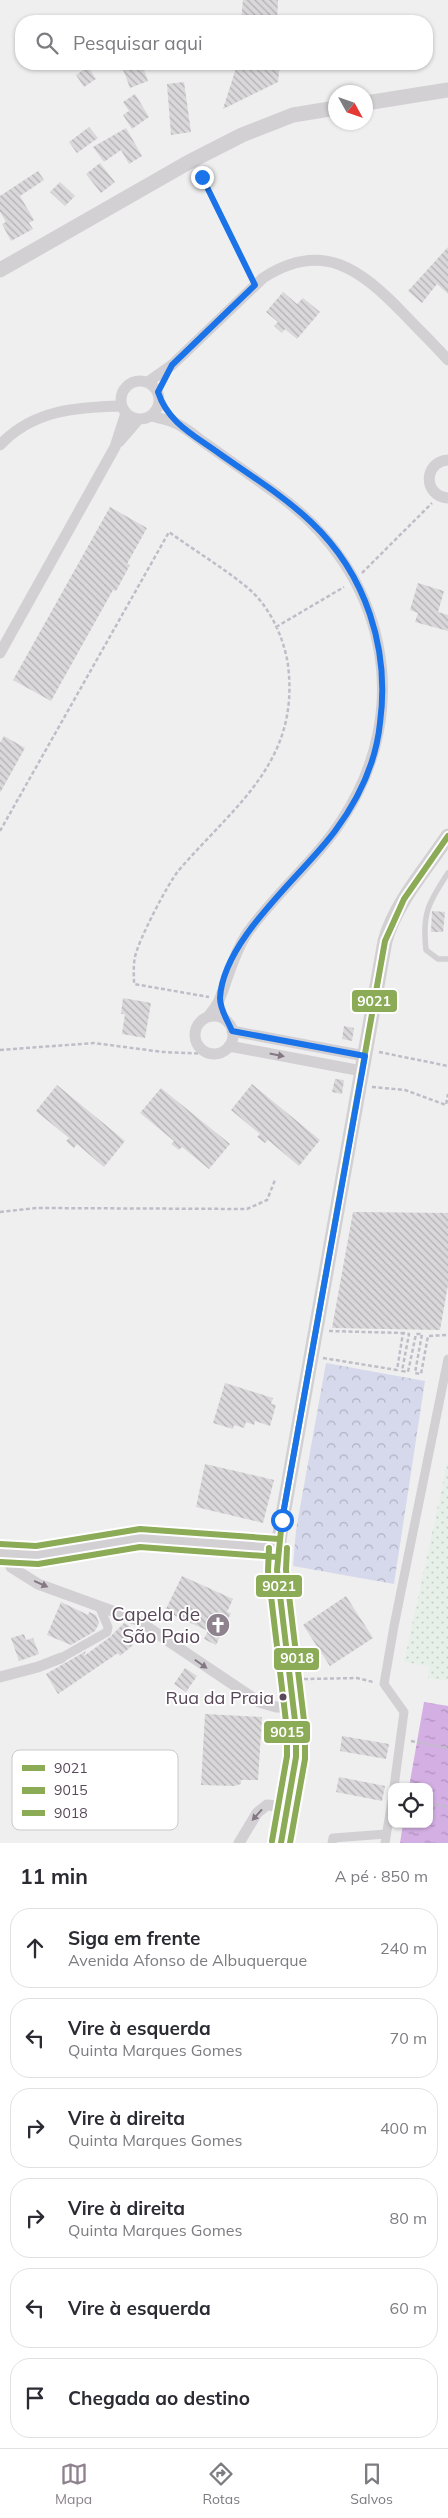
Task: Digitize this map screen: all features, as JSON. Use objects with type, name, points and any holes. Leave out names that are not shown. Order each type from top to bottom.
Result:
[{"type":"main road","points":[[373,102],[448,90]]},
{"type":"main road","points":[[0,270],[189,162],[242,135],[293,115],[328,109]]},
{"type":"main road","points":[[281,1843],[296,1757],[294,1708],[277,1570],[278,1548],[314,1330],[359,1086],[368,1059],[388,932],[402,904],[448,836]]},
{"type":"main road","points":[[4,1553],[37,1555],[140,1538],[278,1548]]},
{"type":"street","points":[[115,447],[123,405],[132,382],[148,382],[172,365],[255,285],[279,268],[297,263],[316,260],[345,267],[370,281],[448,360]]},
{"type":"street","points":[[151,416],[156,411],[158,396],[172,365]]},
{"type":"street","points":[[148,382],[174,422]]},
{"type":"street","points":[[0,445],[18,429],[33,420],[56,412],[85,406],[123,405],[139,419]]},
{"type":"street","points":[[0,653],[115,447],[139,419],[151,416],[174,422],[302,514],[333,545],[355,580],[375,629],[381,659],[382,700],[374,754],[356,798],[335,831],[259,918],[241,943],[226,977],[220,999],[208,1017],[198,1025],[194,1037],[199,1048],[210,1054],[221,1053],[229,1046],[232,1031],[226,1020],[220,999]]},
{"type":"street","points":[[442,496],[430,485],[429,473],[437,463],[448,460]]},
{"type":"street","points":[[208,1017],[214,1016],[226,1020]]},
{"type":"street","points":[[232,1031],[368,1059]]},
{"type":"street","points":[[229,1046],[368,1059]]},
{"type":"street","points":[[395,1783],[402,1740],[404,1712],[384,1684],[448,1359]]},
{"type":"street","points":[[4,1553],[11,1567],[38,1584],[137,1620],[259,1702],[294,1708]]},
{"type":"street","points":[[0,1676],[38,1668],[61,1658],[107,1632],[108,1627],[99,1606]]},
{"type":"street","points":[[239,1843],[257,1813],[267,1805],[287,1807]]},
{"type":"street","points":[[332,1843],[333,1838],[385,1839],[388,1823]]},
{"type":"lane","points":[[448,873],[430,900],[424,927],[426,950],[438,959],[448,958]]},
{"type":"path","points":[[202,177],[255,285]]},
{"type":"path","points":[[276,627],[355,580],[442,496]]},
{"type":"path","points":[[0,831],[168,532],[250,590],[276,627],[286,649],[289,674],[287,721],[281,741],[266,770],[240,804],[178,872],[145,930],[134,957],[134,984],[220,999]]},
{"type":"path","points":[[0,1050],[94,1043],[163,1052],[210,1054]]},
{"type":"path","points":[[368,1059],[448,1066]]},
{"type":"path","points":[[359,1086],[405,1090],[446,1105],[448,1094]]},
{"type":"path","points":[[0,1212],[36,1208],[247,1209],[268,1200],[274,1180]]},
{"type":"path","points":[[314,1330],[409,1334],[402,1371],[408,1372],[416,1334],[422,1334],[415,1373],[421,1374],[428,1336],[448,1334]]},
{"type":"path","points":[[310,1356],[397,1370],[403,1333]]},
{"type":"path","points":[[301,1679],[357,1678],[384,1684]]},
{"type":"path","points":[[402,1740],[448,1748]]},
{"type":"path","points":[[433,1805],[448,1807]]},
{"type":"green space","points":[[326,1363],[425,1381],[394,1584],[293,1566],[296,1530]]},
{"type":"sand","points":[[448,1459],[448,1681],[428,1678],[429,1666],[404,1662]]},
{"type":"water","points":[[424,1702],[448,1706],[448,1843],[400,1843],[402,1828],[433,1828],[433,1783],[410,1783]]},
{"type":"building","points":[[243,0],[278,0],[277,15],[242,15]]},
{"type":"building","points":[[84,70],[90,70],[96,79],[84,87],[76,75]]},
{"type":"building","points":[[123,70],[144,70],[148,81],[130,88]]},
{"type":"building","points":[[235,70],[279,70],[278,82],[223,109]]},
{"type":"building","points":[[184,82],[191,132],[171,135],[167,84]]},
{"type":"building","points":[[135,94],[149,117],[132,129],[123,115],[129,111],[123,102]]},
{"type":"building","points":[[89,127],[98,138],[77,153],[69,142]]},
{"type":"building","points":[[126,128],[142,156],[129,164],[121,150],[104,162],[93,147]]},
{"type":"building","points":[[100,163],[115,182],[101,193],[86,174]]},
{"type":"building","points":[[38,171],[44,180],[20,196],[34,220],[29,223],[33,229],[11,241],[2,224],[6,222],[0,212],[0,196]]},
{"type":"building","points":[[60,182],[75,196],[65,206],[50,192]]},
{"type":"building","points":[[448,247],[448,294],[437,284],[422,303],[408,291]]},
{"type":"building","points":[[283,292],[297,304],[303,298],[320,312],[297,339],[285,329],[282,333],[274,326],[278,322],[266,312]]},
{"type":"building","points":[[110,507],[147,528],[127,564],[130,565],[116,591],[113,590],[51,701],[13,680]]},
{"type":"building","points":[[418,583],[444,591],[438,612],[448,615],[448,631],[415,622],[418,613],[410,610]]},
{"type":"building","points":[[4,736],[25,748],[0,793],[0,743]]},
{"type":"building","points":[[432,911],[445,912],[443,932],[431,932]]},
{"type":"building","points":[[123,998],[151,1003],[145,1038],[122,1034],[125,1014],[121,1014]]},
{"type":"building","points":[[344,1026],[354,1028],[352,1041],[342,1039]]},
{"type":"building","points":[[335,1079],[344,1080],[342,1094],[332,1092]]},
{"type":"building","points":[[252,1084],[320,1140],[299,1166],[268,1140],[265,1143],[257,1137],[260,1134],[231,1110]]},
{"type":"building","points":[[57,1085],[125,1141],[104,1167],[77,1144],[74,1148],[66,1141],[69,1138],[36,1111]]},
{"type":"building","points":[[161,1088],[230,1144],[209,1169],[182,1147],[179,1150],[171,1144],[174,1141],[140,1113]]},
{"type":"building","points":[[353,1212],[448,1213],[448,1285],[440,1330],[332,1328]]},
{"type":"building","points":[[225,1383],[273,1398],[271,1404],[276,1405],[270,1426],[255,1421],[254,1425],[246,1422],[244,1428],[234,1425],[233,1429],[213,1423]]},
{"type":"building","points":[[205,1464],[274,1480],[263,1523],[196,1507]]},
{"type":"building","points":[[182,1576],[233,1599],[227,1612],[231,1613],[216,1645],[204,1639],[208,1631],[165,1611]]},
{"type":"building","points":[[346,1596],[373,1638],[330,1666],[303,1625]]},
{"type":"building","points":[[61,1602],[88,1615],[89,1612],[96,1615],[99,1623],[95,1631],[71,1645],[47,1635]]},
{"type":"building","points":[[124,1623],[138,1637],[131,1643],[133,1645],[120,1656],[118,1653],[58,1694],[46,1674],[86,1651],[84,1656],[110,1637]]},
{"type":"building","points":[[24,1634],[26,1640],[33,1638],[39,1654],[19,1661],[11,1638]]},
{"type":"building","points":[[185,1668],[197,1676],[186,1692],[174,1684]]},
{"type":"building","points":[[205,1714],[262,1717],[258,1780],[241,1780],[241,1784],[234,1786],[201,1785]]},
{"type":"building","points":[[342,1736],[389,1744],[386,1759],[340,1751]]},
{"type":"building","points":[[339,1777],[385,1786],[382,1801],[336,1792]]},
{"type":"transit line","name":"9021","points":[[281,1843],[296,1757],[296,1729],[277,1570],[282,1520],[385,941],[404,899],[448,836]]},
{"type":"transit line","name":"9018","points":[[0,1544],[36,1546],[140,1529],[279,1539]]},
{"type":"transit line","name":"9015","points":[[0,1562],[38,1564],[140,1547],[277,1557]]},
{"type":"transit line","name":"9015","points":[[269,1548],[268,1571],[287,1730],[287,1756],[272,1841]]},
{"type":"transit line","name":"9018","points":[[287,1548],[286,1570],[305,1729],[305,1759],[290,1843]]},
{"type":"place","name":"Capela de São Paio","points":[[218,1625]]},
{"type":"place","name":"Rua da Praia","points":[[283,1697]]},
{"type":"route","points":[[202,177],[255,285],[172,365],[158,392],[159,400],[174,422],[286,500],[333,545],[362,592],[378,640],[382,676],[382,700],[378,736],[372,760],[356,798],[335,831],[246,934],[229,969],[220,999],[226,1020],[232,1031],[365,1056],[324,1276],[282,1520]]}]
